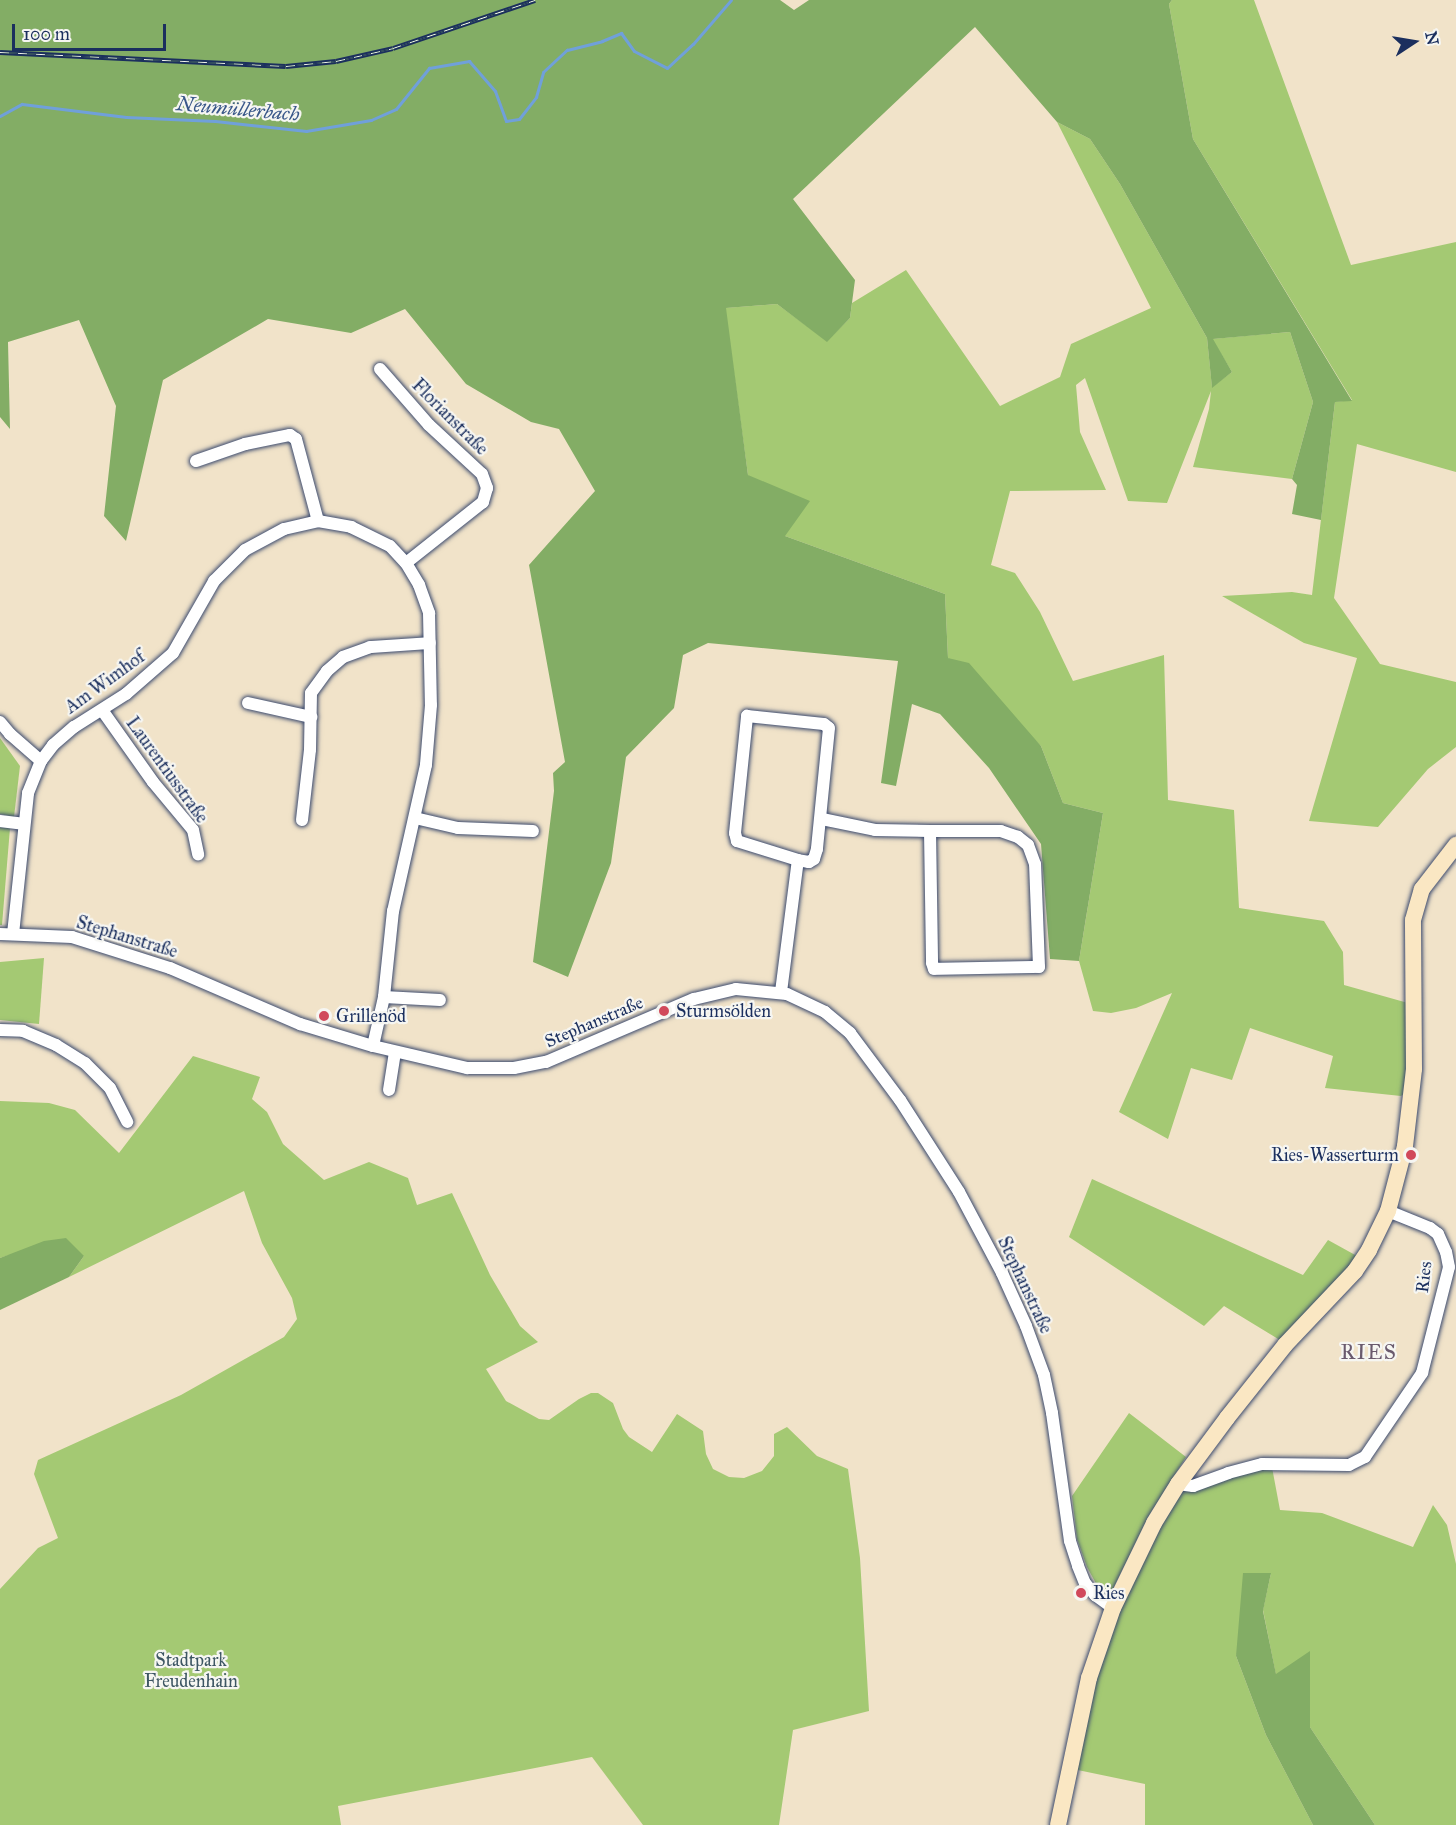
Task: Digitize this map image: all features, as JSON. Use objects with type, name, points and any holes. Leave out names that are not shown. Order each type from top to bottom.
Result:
[{"type":"street","name":"Florianstraße","points":[[380,369],[429,425],[482,474],[487,488],[483,502],[406,563]]},
{"type":"street","points":[[196,461],[245,444],[290,435],[296,440],[318,521]]},
{"type":"street","name":"Am Wimhof","points":[[13,934],[28,794],[41,761],[53,745],[74,727],[126,694],[173,653],[214,581],[244,550],[284,530],[318,521],[351,527],[372,535],[390,546],[406,563],[419,585],[429,613],[431,705],[426,765],[393,911],[384,997],[373,1046]]},
{"type":"street","points":[[302,820],[311,693],[327,671],[343,657],[370,647],[430,643]]},
{"type":"street","points":[[248,703],[311,717]]},
{"type":"street","name":"Laurentiusstraße","points":[[102,710],[153,782],[193,830],[198,854]]},
{"type":"street","points":[[747,716],[824,724],[830,728],[822,819],[814,859],[809,862],[798,860],[737,841],[735,833],[747,716]]},
{"type":"street","points":[[0,722],[41,761]]},
{"type":"street","points":[[415,818],[458,828],[532,831]]},
{"type":"street","points":[[822,819],[875,830],[1001,831],[1018,837],[1028,845],[1035,864],[1039,967],[934,969],[932,963],[930,831]]},
{"type":"street","points":[[0,821],[23,824]]},
{"type":"street","points":[[1058,1825],[1083,1698],[1113,1608],[1154,1523],[1178,1484],[1285,1345],[1355,1271],[1369,1250],[1388,1211],[1405,1146],[1414,1069],[1413,920],[1422,889],[1456,845]]},
{"type":"street","points":[[781,992],[798,860]]},
{"type":"street","name":"Stephanstraße","points":[[0,934],[72,936],[170,968],[300,1023],[395,1052],[466,1068],[514,1068],[572,1053],[625,1028],[714,993],[736,989],[781,992],[825,1012],[850,1033],[900,1100],[969,1212],[1006,1283],[1044,1375],[1052,1413],[1070,1541],[1078,1566],[1090,1589],[1113,1608]]},
{"type":"street","points":[[384,997],[440,1000]]},
{"type":"street","points":[[0,1030],[23,1031],[56,1045],[85,1063],[110,1088],[127,1122]]},
{"type":"street","points":[[389,1090],[395,1052]]},
{"type":"street","name":"Ries","points":[[1178,1484],[1193,1486],[1262,1464],[1349,1465],[1365,1457],[1422,1373],[1449,1267],[1446,1252],[1438,1234],[1430,1228],[1388,1211]]},
{"type":"green space","points":[[0,0],[780,0],[794,10],[809,0],[1172,0],[1169,4],[1193,139],[1352,401],[1335,402],[1321,520],[1292,514],[1297,485],[1292,479],[1313,402],[1290,332],[1213,339],[1232,372],[1212,388],[1207,338],[1120,184],[1090,139],[1057,122],[975,27],[793,199],[855,280],[850,318],[827,342],[777,304],[726,308],[748,475],[810,501],[785,536],[945,594],[948,658],[969,663],[1041,746],[1063,803],[1103,813],[1079,961],[1050,959],[1041,844],[989,768],[940,714],[912,704],[896,786],[881,783],[898,661],[708,643],[683,655],[674,708],[626,757],[611,863],[568,977],[533,962],[554,791],[553,773],[565,762],[529,565],[595,491],[559,429],[531,422],[466,384],[405,309],[351,333],[268,319],[163,380],[126,541],[104,516],[116,406],[79,320],[8,342],[10,429],[0,417]]},
{"type":"green space","points":[[1172,0],[1254,0],[1351,265],[1456,242],[1456,472],[1357,444],[1334,598],[1380,664],[1456,682],[1456,747],[1428,769],[1378,827],[1309,821],[1357,658],[1304,643],[1222,596],[1292,592],[1312,595],[1335,402],[1352,400],[1193,139],[1169,4]]},
{"type":"green space","points":[[1057,122],[1090,139],[1120,184],[1207,338],[1212,387],[1232,372],[1212,339],[1290,332],[1313,402],[1292,479],[1193,467],[1209,409],[1211,391],[1167,503],[1128,501],[1085,378],[1076,385],[1080,432],[1106,490],[1010,491],[991,565],[1015,573],[1040,612],[1073,681],[1164,655],[1168,800],[1234,810],[1239,908],[1324,921],[1343,952],[1344,985],[1408,1003],[1405,1093],[1401,1096],[1325,1088],[1333,1056],[1250,1028],[1232,1080],[1191,1068],[1168,1139],[1119,1112],[1172,993],[1136,1008],[1111,1013],[1093,1011],[1079,961],[1103,813],[1063,803],[1041,746],[948,658],[945,594],[785,536],[748,475],[725,308],[777,304],[827,341],[850,318],[852,303],[906,270],[1000,406],[1060,377],[1071,344],[1151,308]]},
{"type":"green space","points":[[0,738],[20,766],[14,817],[0,814]]},
{"type":"green space","points":[[0,827],[10,828],[2,925],[0,925]]},
{"type":"green space","points":[[44,958],[39,1024],[0,1020],[0,962]]},
{"type":"green space","name":"Stadtpark Freudenhain","points":[[193,1056],[260,1077],[252,1099],[267,1112],[283,1144],[324,1180],[369,1162],[408,1178],[417,1205],[452,1193],[490,1275],[520,1326],[538,1342],[486,1369],[506,1401],[539,1419],[549,1420],[579,1399],[591,1393],[598,1393],[613,1403],[623,1429],[629,1437],[652,1452],[677,1414],[703,1431],[706,1454],[713,1469],[729,1477],[744,1478],[762,1471],[774,1456],[774,1434],[787,1427],[817,1456],[848,1469],[860,1558],[869,1711],[793,1730],[779,1825],[643,1825],[592,1757],[338,1806],[341,1825],[0,1825],[0,1589],[38,1548],[58,1538],[34,1474],[38,1460],[181,1395],[284,1337],[297,1319],[292,1298],[262,1243],[244,1191],[69,1277],[84,1256],[9,1255],[0,1258],[0,1101],[49,1103],[75,1110],[119,1153]]},
{"type":"green space","points":[[1092,1179],[1303,1275],[1328,1240],[1357,1256],[1356,1261],[1283,1342],[1224,1306],[1204,1326],[1069,1237]]},
{"type":"green space","points":[[66,1238],[84,1256],[69,1277],[0,1310],[0,1258],[44,1241]]},
{"type":"green space","points":[[1129,1413],[1186,1457],[1148,1517],[1113,1589],[1108,1591],[1099,1589],[1087,1567],[1077,1539],[1072,1496]]},
{"type":"green space","points":[[1271,1462],[1280,1510],[1322,1513],[1413,1547],[1433,1505],[1447,1525],[1456,1564],[1456,1825],[1375,1825],[1310,1727],[1310,1652],[1276,1675],[1263,1610],[1271,1573],[1236,1656],[1266,1735],[1313,1825],[1145,1825],[1145,1784],[1068,1768],[1089,1678],[1178,1484]]},
{"type":"green space","points":[[1243,1573],[1271,1573],[1263,1611],[1276,1674],[1310,1651],[1310,1727],[1375,1825],[1313,1825],[1266,1735],[1236,1656]]},
{"type":"waterway","name":"Neumüllerbach","points":[[0,116],[22,104],[126,117],[215,121],[306,131],[371,120],[396,109],[429,68],[469,61],[495,91],[506,121],[519,119],[536,97],[543,72],[567,50],[602,41],[621,33],[634,51],[667,68],[693,44],[731,0]]},
{"type":"railway","points":[[0,52],[286,66],[336,61],[393,48],[535,0]]},
{"type":"place","name":"Sturmsölden","points":[[664,1011]]},
{"type":"place","name":"Grillenöd","points":[[324,1016]]},
{"type":"place","name":"Ries-Wasserturm","points":[[1411,1155]]},
{"type":"place","name":"Ries","points":[[1081,1593]]},
{"type":"district","name":"RIES","points":[[1369,1352]]}]
